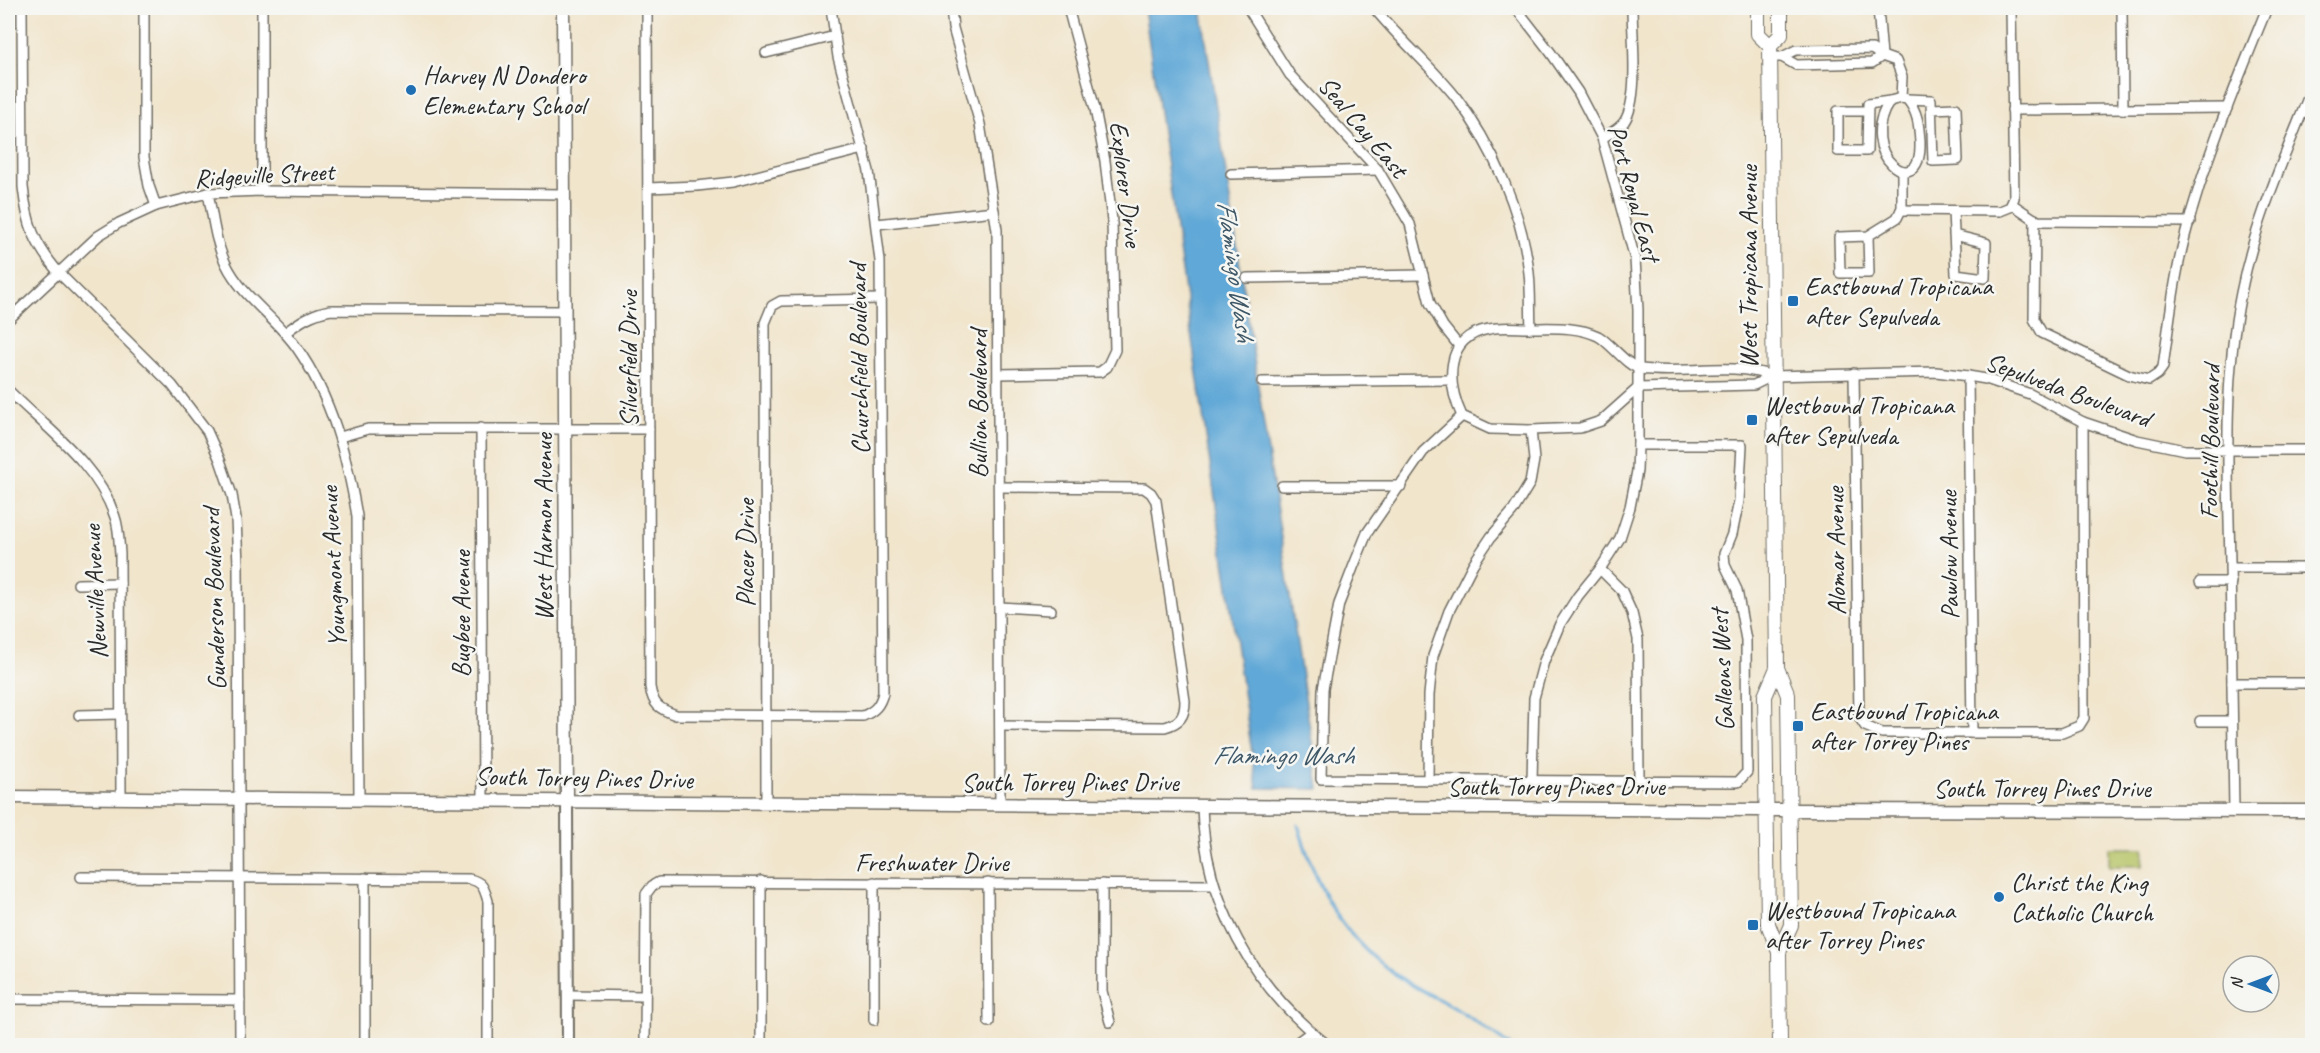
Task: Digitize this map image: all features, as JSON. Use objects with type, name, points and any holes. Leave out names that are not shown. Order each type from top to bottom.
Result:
[{"type":"main road","name":"West Harmon Avenue","points":[[563,8],[567,801]]},
{"type":"main road","name":"West Tropicana Avenue","points":[[1758,8],[1758,34],[1774,53]]},
{"type":"main road","name":"West Tropicana Avenue","points":[[1779,952],[1791,925],[1788,695],[1777,668],[1772,376],[1774,53],[1781,34],[1781,8]]},
{"type":"main road","name":"West Tropicana Avenue","points":[[1777,668],[1765,696],[1768,924],[1779,952],[1780,1046]]},
{"type":"main road","name":"South Torrey Pines Drive","points":[[8,797],[1766,810],[2313,811]]},
{"type":"street","name":"Gunderson Boulevard","points":[[22,8],[23,187],[26,215],[32,235],[42,253],[58,272],[172,385],[207,431],[232,495],[237,530],[240,1046]]},
{"type":"street","points":[[144,8],[144,157],[156,206]]},
{"type":"street","points":[[262,8],[262,191]]},
{"type":"street","name":"Silverfield Drive","points":[[647,8],[650,687],[652,699],[657,708],[675,716],[766,716]]},
{"type":"street","name":"Churchfield Boulevard","points":[[766,716],[863,716],[873,712],[881,702],[883,693],[880,299],[877,224],[864,149],[838,57],[831,8]]},
{"type":"street","name":"Bullion Boulevard","points":[[951,8],[953,28],[980,124],[997,230],[1000,805]]},
{"type":"street","name":"Explorer Drive","points":[[999,374],[1100,372],[1107,367],[1115,350],[1115,273],[1105,160],[1095,109],[1068,8]]},
{"type":"street","name":"Seal Cay East","points":[[1248,8],[1290,75],[1378,170],[1410,224],[1430,303],[1443,326],[1459,346]]},
{"type":"street","points":[[1374,8],[1454,95],[1482,136],[1519,224],[1529,272],[1531,328]]},
{"type":"street","name":"Port Royal East","points":[[1516,8],[1578,92],[1602,138],[1635,260],[1638,310],[1637,471],[1630,507],[1620,538],[1560,624],[1544,661],[1534,698],[1532,781]]},
{"type":"street","points":[[1602,138],[1616,131],[1625,120],[1633,98],[1632,8]]},
{"type":"street","points":[[1878,8],[1882,56]]},
{"type":"street","points":[[1901,210],[2000,211],[2012,204],[2014,198],[2011,8]]},
{"type":"street","points":[[2122,8],[2123,109]]},
{"type":"street","points":[[2035,219],[2034,319],[2042,333],[2129,375],[2149,380],[2158,374],[2163,367],[2173,294],[2190,222],[2228,108],[2267,8]]},
{"type":"street","points":[[766,52],[835,36]]},
{"type":"street","points":[[1774,53],[1796,50],[1872,49],[1896,61],[1902,76],[1904,98],[1915,108],[1919,125],[1920,156],[1917,164],[1908,171],[1902,171],[1890,164],[1881,149],[1882,112],[1890,101]]},
{"type":"street","points":[[1774,53],[1796,65],[1872,63],[1882,56]]},
{"type":"street","name":"Foothill Boulevard","points":[[2234,810],[2228,451],[2231,363],[2236,317],[2246,268],[2269,192],[2308,112],[2313,88]]},
{"type":"street","points":[[1866,111],[1838,111],[1838,152],[1867,151],[1866,111],[1868,104],[1904,98],[1931,100],[1931,110],[1933,161],[1958,160],[1956,108],[1931,110]]},
{"type":"street","points":[[2012,110],[2228,108]]},
{"type":"street","points":[[648,188],[733,182],[864,149]]},
{"type":"street","points":[[1231,174],[1378,170]]},
{"type":"street","points":[[1868,236],[1869,273],[1840,273],[1839,237],[1868,236],[1897,218],[1901,210],[1902,171]]},
{"type":"street","name":"Ridgeville Street","points":[[8,320],[98,236],[119,223],[156,206],[208,193],[262,191],[564,194]]},
{"type":"street","name":"Youngmont Avenue","points":[[208,193],[217,244],[226,265],[237,282],[298,349],[316,380],[340,437],[351,480],[357,516],[359,800]]},
{"type":"street","points":[[2012,204],[2035,219],[2045,221],[2190,222]]},
{"type":"street","points":[[877,224],[994,211]]},
{"type":"street","points":[[1953,211],[1954,236],[1956,274],[1985,278],[1986,243],[1954,236]]},
{"type":"street","points":[[1247,278],[1423,275]]},
{"type":"street","name":"Placer Drive","points":[[766,802],[765,323],[772,306],[781,301],[880,299]]},
{"type":"street","points":[[285,333],[300,321],[316,313],[331,310],[565,311]]},
{"type":"street","points":[[1531,328],[1567,328],[1598,336],[1638,378],[1601,422],[1580,428],[1490,429],[1462,417],[1454,399],[1450,380],[1452,364],[1459,346],[1473,334],[1490,329],[1531,328]]},
{"type":"street","name":"Sepulveda Boulevard","points":[[1638,378],[1753,369],[1772,376],[1936,372],[1986,380],[2030,394],[2083,422],[2137,440],[2185,450],[2313,450]]},
{"type":"street","name":"Alomar Avenue","points":[[1854,373],[1859,717],[1865,726],[1882,733],[1972,733]]},
{"type":"street","name":"Sepulveda Boulevard","points":[[1638,378],[1754,385],[1772,376]]},
{"type":"street","name":"Pawlow Avenue","points":[[1968,376],[1972,733]]},
{"type":"street","points":[[1262,382],[1450,380]]},
{"type":"street","name":"Newville Avenue","points":[[9,394],[89,469],[102,486],[116,518],[120,554],[121,798]]},
{"type":"street","points":[[1462,417],[1423,452],[1366,533],[1339,604],[1323,689],[1321,779],[1639,782],[1638,639],[1632,613],[1622,591],[1600,569]]},
{"type":"street","points":[[1972,733],[2062,733],[2079,726],[2084,718],[2083,422]]},
{"type":"street","name":"Bugbee Avenue","points":[[481,428],[483,800]]},
{"type":"street","points":[[340,437],[368,429],[649,429]]},
{"type":"street","points":[[1428,780],[1429,695],[1433,656],[1449,611],[1473,564],[1491,537],[1513,512],[1530,483],[1534,460],[1532,430]]},
{"type":"street","name":"Galleons West","points":[[1638,444],[1742,445],[1739,501],[1732,534],[1724,554],[1725,565],[1737,590],[1746,640],[1747,772],[1738,782],[1639,782]]},
{"type":"street","points":[[1282,486],[1401,486]]},
{"type":"street","points":[[999,487],[1144,488],[1151,493],[1156,501],[1185,700],[1185,710],[1181,718],[1165,727],[1000,726]]},
{"type":"street","points":[[2231,568],[2313,568]]},
{"type":"street","points":[[2200,582],[2231,582]]},
{"type":"street","points":[[78,584],[120,583]]},
{"type":"street","points":[[1000,607],[1051,610]]},
{"type":"street","points":[[2232,683],[2313,683]]},
{"type":"street","points":[[79,715],[120,714]]},
{"type":"street","points":[[2200,722],[2232,721]]},
{"type":"street","name":"West Harmon Avenue","points":[[567,801],[568,1046]]},
{"type":"street","points":[[1202,806],[1203,831],[1214,885],[1234,935],[1274,994],[1311,1032],[1329,1046]]},
{"type":"street","points":[[81,877],[239,876],[469,879],[483,885],[488,901],[488,1046]]},
{"type":"street","points":[[365,878],[365,1046]]},
{"type":"street","points":[[760,881],[761,1046]]},
{"type":"street","name":"Freshwater Drive","points":[[645,996],[646,894],[652,886],[659,882],[1214,885]]},
{"type":"street","points":[[874,882],[874,1020]]},
{"type":"street","points":[[988,883],[989,1022]]},
{"type":"street","points":[[1102,884],[1102,991],[1110,1022]]},
{"type":"street","points":[[568,995],[645,996],[645,1046]]},
{"type":"street","points":[[8,999],[240,1000]]},
{"type":"street","points":[[1292,1046],[1311,1032]]},
{"type":"green space","points":[[2109,848],[2144,848],[2143,866],[2109,866]]},
{"type":"water","name":"Flamingo Wash","points":[[1144,8],[1201,8],[1319,789],[1257,788]]},
{"type":"waterway","name":"Flamingo Wash","points":[[1298,825],[1321,887],[1342,923],[1355,939],[1396,975],[1460,1012],[1510,1046]]},
{"type":"place","name":"Harvey N Dondero Elementary School","points":[[411,90]]},
{"type":"place","name":"Eastbound Tropicana after Sepulveda","points":[[1793,301]]},
{"type":"place","name":"Westbound Tropicana after Sepulveda","points":[[1752,420]]},
{"type":"place","name":"Eastbound Tropicana after Torrey Pines","points":[[1798,726]]},
{"type":"place","name":"Christ the King Catholic Church","points":[[1999,897]]},
{"type":"place","name":"Westbound Tropicana after Torrey Pines","points":[[1753,925]]}]
